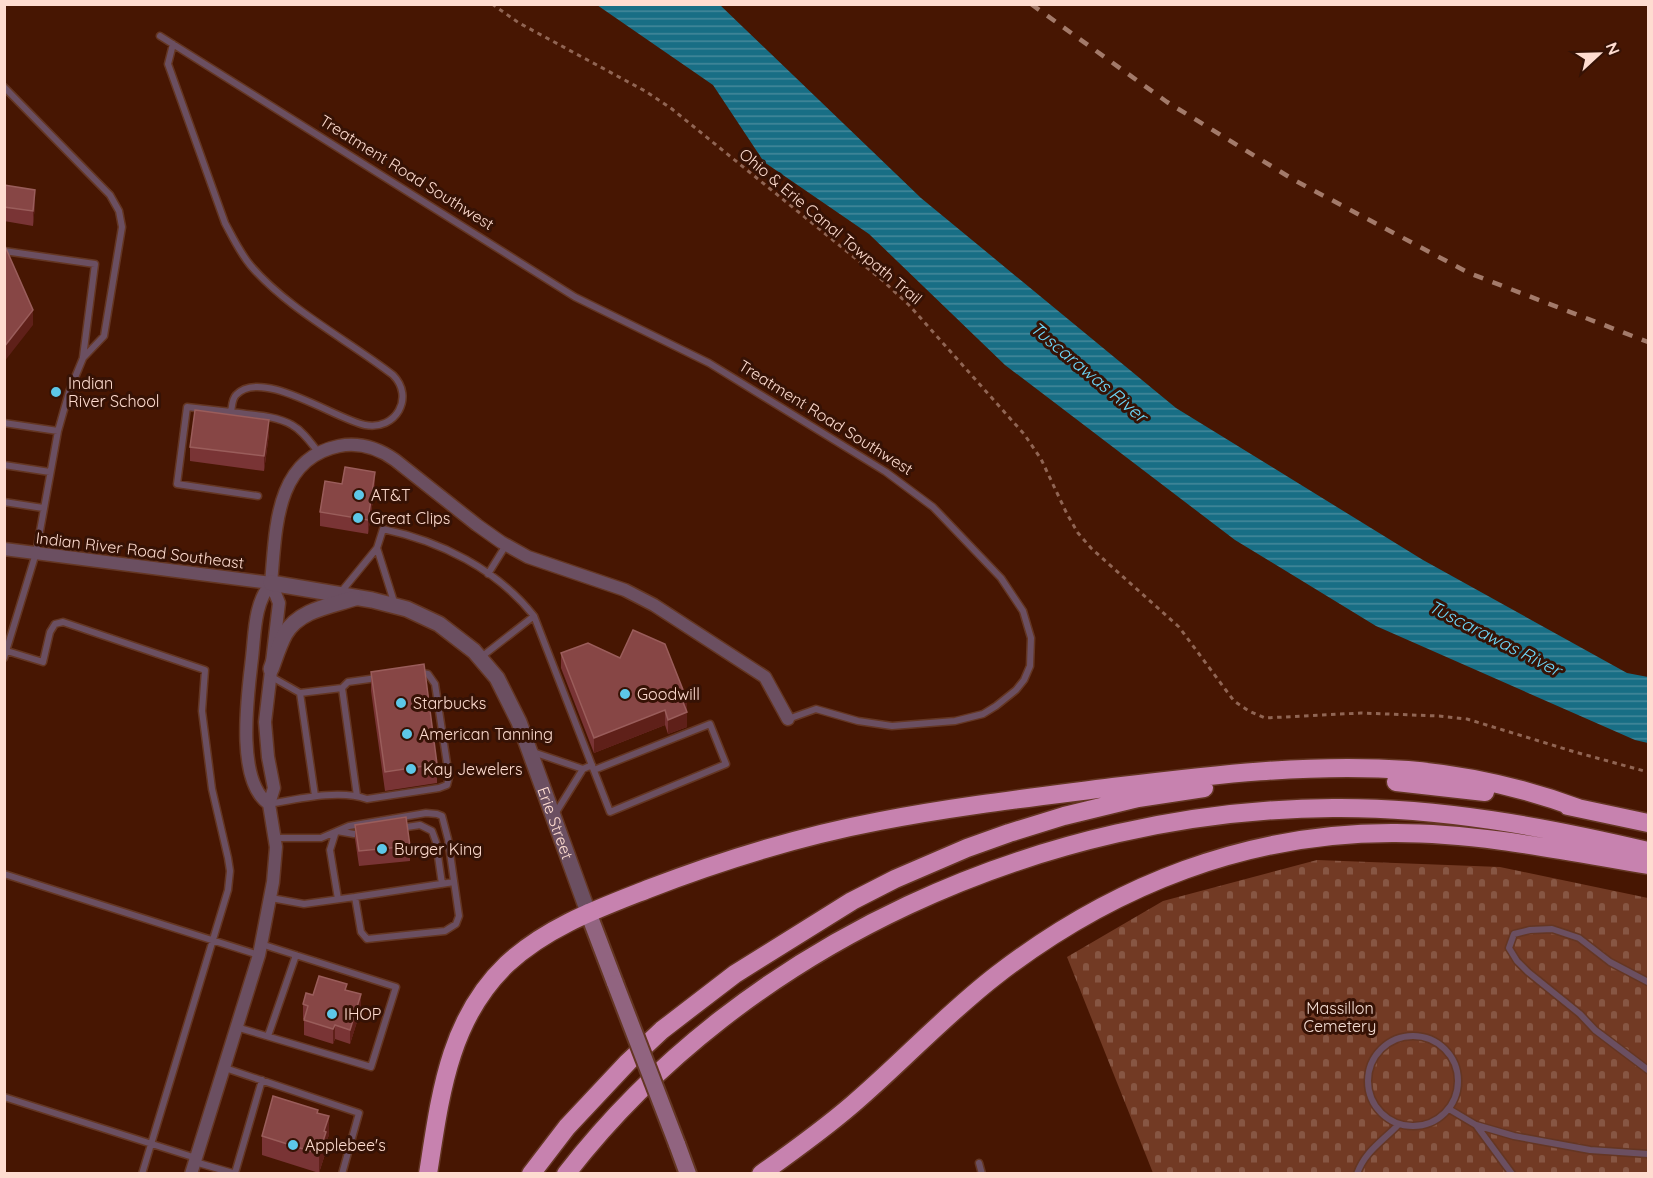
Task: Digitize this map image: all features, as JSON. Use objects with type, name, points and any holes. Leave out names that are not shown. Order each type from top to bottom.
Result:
[{"type":"highway","points":[[428,1173],[439,1106],[452,1050],[460,1029],[477,999],[491,981],[524,950],[562,924],[689,874],[744,856],[879,821],[1050,795],[1199,777],[1314,768],[1406,770],[1452,774],[1545,796],[1578,808]]},
{"type":"highway","points":[[531,1173],[567,1127],[628,1062],[662,1030],[735,974],[774,948],[863,896],[957,853],[1009,833],[1064,816],[1138,798],[1236,784],[1345,779],[1403,782],[1485,792],[1648,823]]},
{"type":"highway","points":[[566,1173],[631,1098],[703,1034],[798,966],[895,909],[989,870],[1076,843],[1155,826],[1233,814],[1335,808],[1434,813],[1476,818],[1538,828],[1648,851]]},
{"type":"highway","points":[[761,1173],[852,1105],[987,983],[1033,948],[1121,896],[1185,869],[1284,841],[1352,833],[1398,832],[1493,840],[1648,865]]},
{"type":"main road","name":"Erie Street","points":[[588,912],[688,1173]]},
{"type":"street","name":"Treatment Road Southwest","points":[[271,583],[276,531],[284,494],[294,475],[310,458],[319,453],[344,445],[371,447],[383,452],[506,545],[528,557],[625,590],[654,605],[765,677],[788,719]]},
{"type":"street","name":"Indian River Road Southeast","points":[[4,549],[271,583]]},
{"type":"street","name":"Erie Street","points":[[271,583],[339,594],[418,613],[462,640],[489,667],[504,689],[530,751],[588,912]]},
{"type":"street","points":[[194,1164],[260,949],[276,862],[275,838],[269,804],[274,788],[265,733],[279,603],[271,583]]},
{"type":"street","points":[[269,804],[261,798],[255,787],[248,756],[246,719],[259,604],[271,583]]},
{"type":"street","points":[[270,673],[284,637],[297,620],[314,610],[358,598]]},
{"type":"lane","name":"Treatment Road Southwest","points":[[160,36],[575,297],[709,363],[886,472],[933,507],[1001,578],[1023,610],[1030,638],[1030,666],[1024,680],[1016,690],[983,714],[955,721],[892,726],[858,721],[816,709],[788,719]]},
{"type":"lane","points":[[174,44],[168,64],[225,223],[237,248],[251,266],[290,301],[393,375],[400,384],[403,395],[400,410],[394,417],[373,426],[357,423],[301,397],[259,387],[246,388],[236,394],[231,412]]},
{"type":"lane","points":[[4,87],[110,195],[120,211],[122,233],[104,336],[83,357]]},
{"type":"lane","points":[[4,251],[95,264],[83,357],[69,392],[58,431],[36,553],[6,654],[43,662],[50,632],[55,624],[63,622],[205,670],[201,703],[212,789],[230,872],[228,890],[142,1173]]},
{"type":"lane","points":[[258,496],[177,484],[187,406],[277,419],[291,424],[302,432],[319,453]]},
{"type":"lane","points":[[4,423],[58,431]]},
{"type":"lane","points":[[4,465],[50,472]]},
{"type":"lane","points":[[4,502],[43,508]]},
{"type":"lane","points":[[339,594],[377,548],[383,529],[412,535],[443,548],[504,584],[534,616],[593,768],[610,812],[726,764],[710,724],[593,768],[583,769],[530,751]]},
{"type":"lane","points":[[488,574],[506,545]]},
{"type":"lane","points":[[377,548],[396,606]]},
{"type":"lane","points":[[480,658],[534,616]]},
{"type":"lane","points":[[269,804],[315,796],[357,796],[367,799],[446,786],[448,783],[434,680],[424,672],[404,674]]},
{"type":"lane","points":[[270,673],[300,693],[342,688],[348,682],[382,677]]},
{"type":"lane","points":[[342,688],[357,796]]},
{"type":"lane","points":[[300,693],[315,796]]},
{"type":"lane","points":[[554,815],[583,769]]},
{"type":"lane","points":[[275,838],[321,838],[349,826],[420,814],[440,815],[446,823],[459,919],[454,926],[445,931],[367,939],[361,932],[355,897]]},
{"type":"lane","points":[[396,828],[420,825],[432,831],[436,842],[442,884]]},
{"type":"lane","points":[[338,831],[354,834],[375,831]]},
{"type":"lane","points":[[338,831],[331,842],[330,850],[338,899]]},
{"type":"lane","points":[[4,874],[213,941],[296,955],[396,987],[371,1067],[236,1027]]},
{"type":"lane","points":[[271,898],[304,904],[454,882]]},
{"type":"lane","points":[[1648,982],[1610,962],[1579,938],[1552,929],[1530,930],[1514,934],[1509,948],[1516,961],[1528,972],[1580,1014],[1595,1030],[1648,1070]]},
{"type":"lane","points":[[268,1036],[296,955]]},
{"type":"lane","points":[[1407,1036],[1423,1036],[1437,1042],[1449,1052],[1456,1066],[1459,1081],[1456,1096],[1449,1109],[1439,1119],[1426,1125],[1412,1127],[1399,1124],[1385,1117],[1375,1106],[1369,1091],[1368,1076],[1372,1062],[1380,1049],[1393,1040],[1407,1036]]},
{"type":"lane","points":[[224,1067],[359,1113],[342,1173]]},
{"type":"lane","points":[[4,1097],[152,1144],[194,1164],[236,1173],[262,1080]]},
{"type":"lane","points":[[1449,1109],[1476,1125],[1514,1136],[1590,1150],[1648,1154]]},
{"type":"lane","points":[[1357,1173],[1361,1161],[1373,1147],[1399,1124]]},
{"type":"lane","points":[[1476,1125],[1512,1173]]},
{"type":"lane","points":[[979,1163],[982,1173]]},
{"type":"path","name":"Ohio & Erie Canal Towpath Trail","points":[[492,4],[519,23],[618,75],[672,109],[882,280],[909,305],[1024,434],[1041,459],[1067,514],[1091,548],[1179,627],[1192,642],[1222,687],[1234,701],[1249,711],[1265,718],[1370,713],[1467,719],[1648,772]]},
{"type":"green space","name":"Massillon Cemetery","points":[[1317,860],[1500,867],[1648,898],[1648,1173],[1153,1173],[1067,957],[1163,901]]},
{"type":"water","name":"Tuscarawas River","points":[[597,5],[720,5],[921,198],[1176,408],[1423,560],[1627,673],[1648,677],[1648,743],[1635,740],[1376,626],[1235,540],[1005,365],[869,234],[764,162],[713,85]]},
{"type":"building","points":[[4,185],[35,190],[33,211],[4,207]]},
{"type":"building","points":[[4,244],[33,310],[4,347]]},
{"type":"building","points":[[195,410],[269,420],[264,456],[190,447]]},
{"type":"building","points":[[345,467],[375,472],[368,520],[320,512],[325,481],[342,484]]},
{"type":"building","name":"Goodwill","points":[[633,630],[665,644],[687,700],[683,702],[687,712],[668,720],[665,710],[594,738],[561,653],[588,643],[620,658]]},
{"type":"building","points":[[424,664],[437,764],[385,772],[371,672]]},
{"type":"building","points":[[406,817],[410,846],[359,851],[355,825]]},
{"type":"building","name":"IHOP","points":[[319,976],[347,984],[345,990],[361,994],[350,1030],[335,1025],[333,1029],[304,1020],[308,1006],[303,1004],[306,993],[313,995]]},
{"type":"building","points":[[273,1096],[318,1110],[317,1113],[329,1116],[319,1154],[262,1136]]},
{"type":"railway","points":[[1031,4],[1167,102],[1294,180],[1469,273],[1648,342]]},
{"type":"place","name":"Indian River School","points":[[56,392]]},
{"type":"place","name":"AT&T","points":[[359,495]]},
{"type":"place","name":"Great Clips","points":[[358,518]]},
{"type":"place","name":"Goodwill","points":[[625,694]]},
{"type":"place","name":"Starbucks","points":[[401,703]]},
{"type":"place","name":"American Tanning","points":[[407,734]]},
{"type":"place","name":"Kay Jewelers","points":[[411,769]]},
{"type":"place","name":"Burger King","points":[[382,849]]},
{"type":"place","name":"IHOP","points":[[332,1014]]},
{"type":"place","name":"Applebee's","points":[[293,1145]]}]
